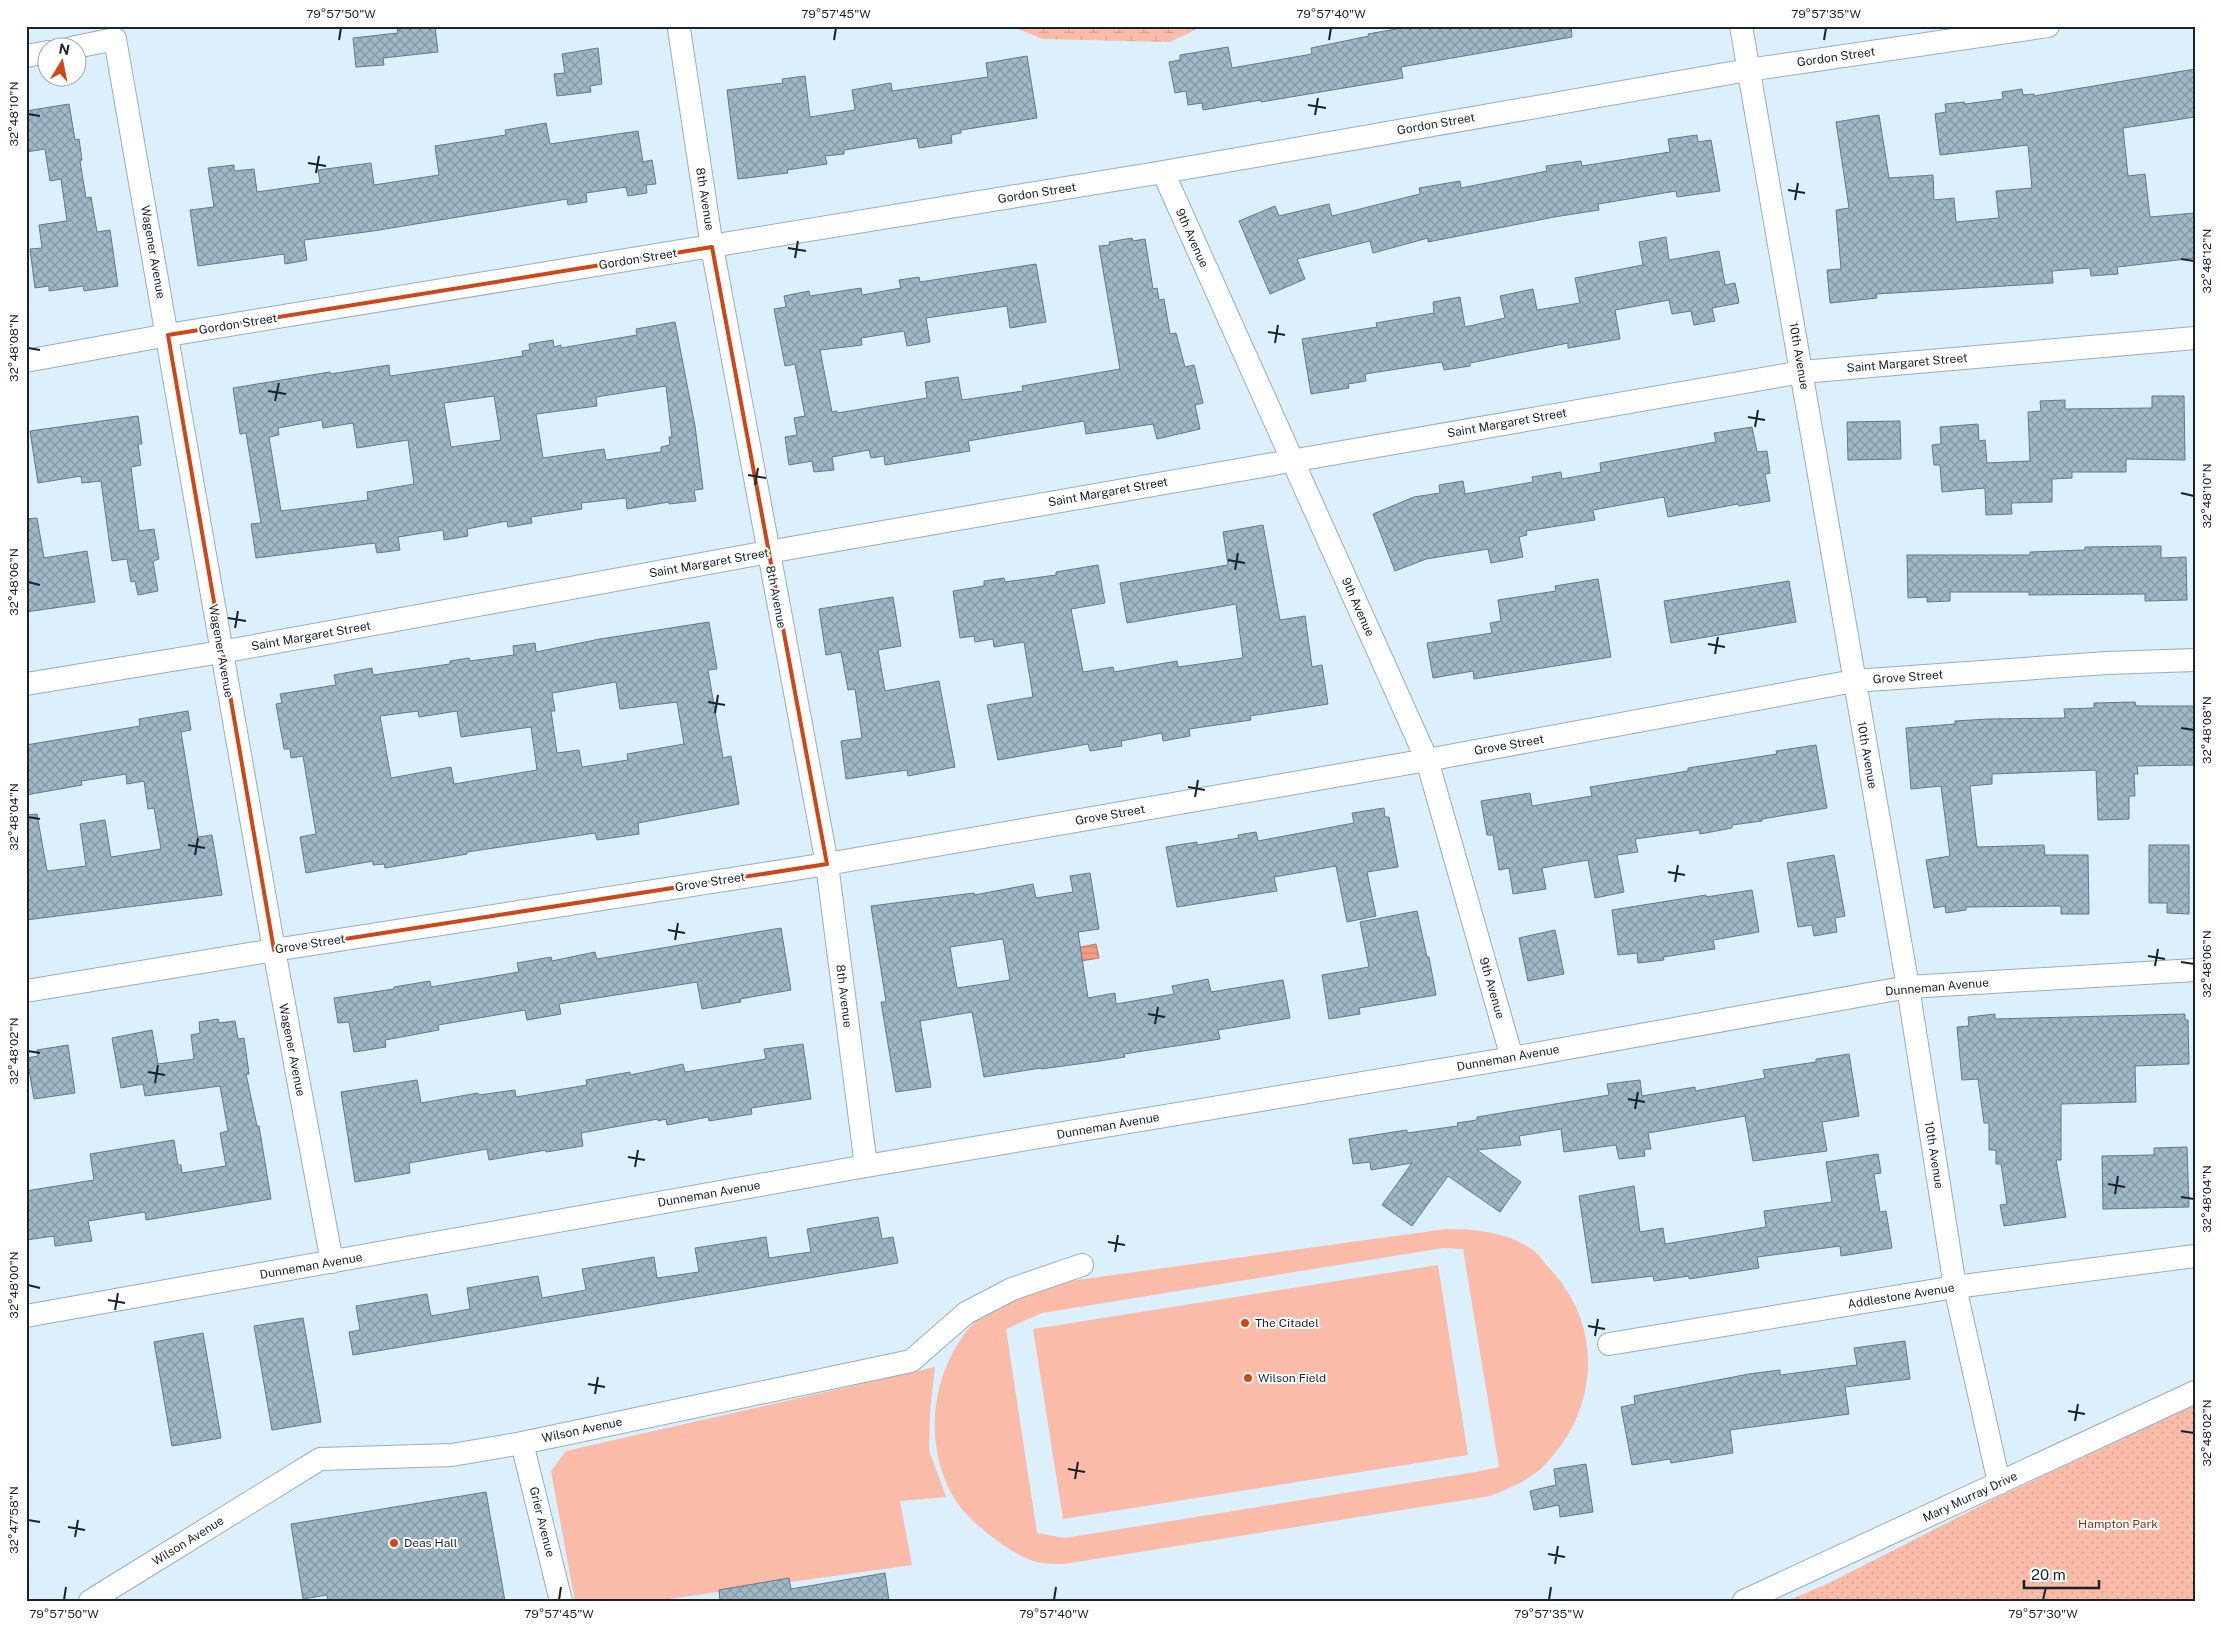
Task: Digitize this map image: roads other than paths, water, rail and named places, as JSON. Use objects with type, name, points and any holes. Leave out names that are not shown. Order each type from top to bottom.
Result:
[{"type":"street","name":"10th Avenue","points":[[1741,26],[1908,987],[1955,1288],[1999,1483]]},
{"type":"street","name":"Gordon Street","points":[[26,361],[168,335],[1163,172],[1748,70],[2048,26]]},
{"type":"street","name":"8th Avenue","points":[[679,29],[712,247],[827,864],[866,1166]]},
{"type":"street","name":"Wagener Avenue","points":[[88,45],[115,39],[168,335],[221,652],[332,1262]]},
{"type":"street","name":"9th Avenue","points":[[1163,172],[1427,760],[1512,1058]]},
{"type":"street","name":"Saint Margaret Street","points":[[26,684],[221,652],[768,552],[1802,372],[2195,338]]},
{"type":"street","name":"Grove Street","points":[[26,991],[274,950],[827,864],[1427,760],[1854,681],[2107,663],[2195,660]]},
{"type":"street","name":"Dunneman Avenue","points":[[26,1316],[866,1166],[1512,1058],[1908,987],[2195,970]]},
{"type":"street","name":"Addlestone Avenue","points":[[1609,1344],[1955,1288],[2195,1256]]},
{"type":"street","name":"Wilson Avenue","points":[[90,1601],[320,1459],[452,1455],[522,1443],[911,1361],[966,1313],[1012,1289],[1082,1266]]},
{"type":"street","name":"Mary Murray Drive","points":[[1744,1601],[2195,1392]]},
{"type":"street","name":"Grier Avenue","points":[[522,1443],[561,1601]]},
{"type":"place","name":"The Citadel","points":[[1245,1323]]},
{"type":"place","name":"Wilson Field","points":[[1248,1378]]},
{"type":"place","name":"Deas Hall","points":[[394,1543]]},
{"type":"park label","name":"Hampton Park","points":[[2118,1524]]}]
